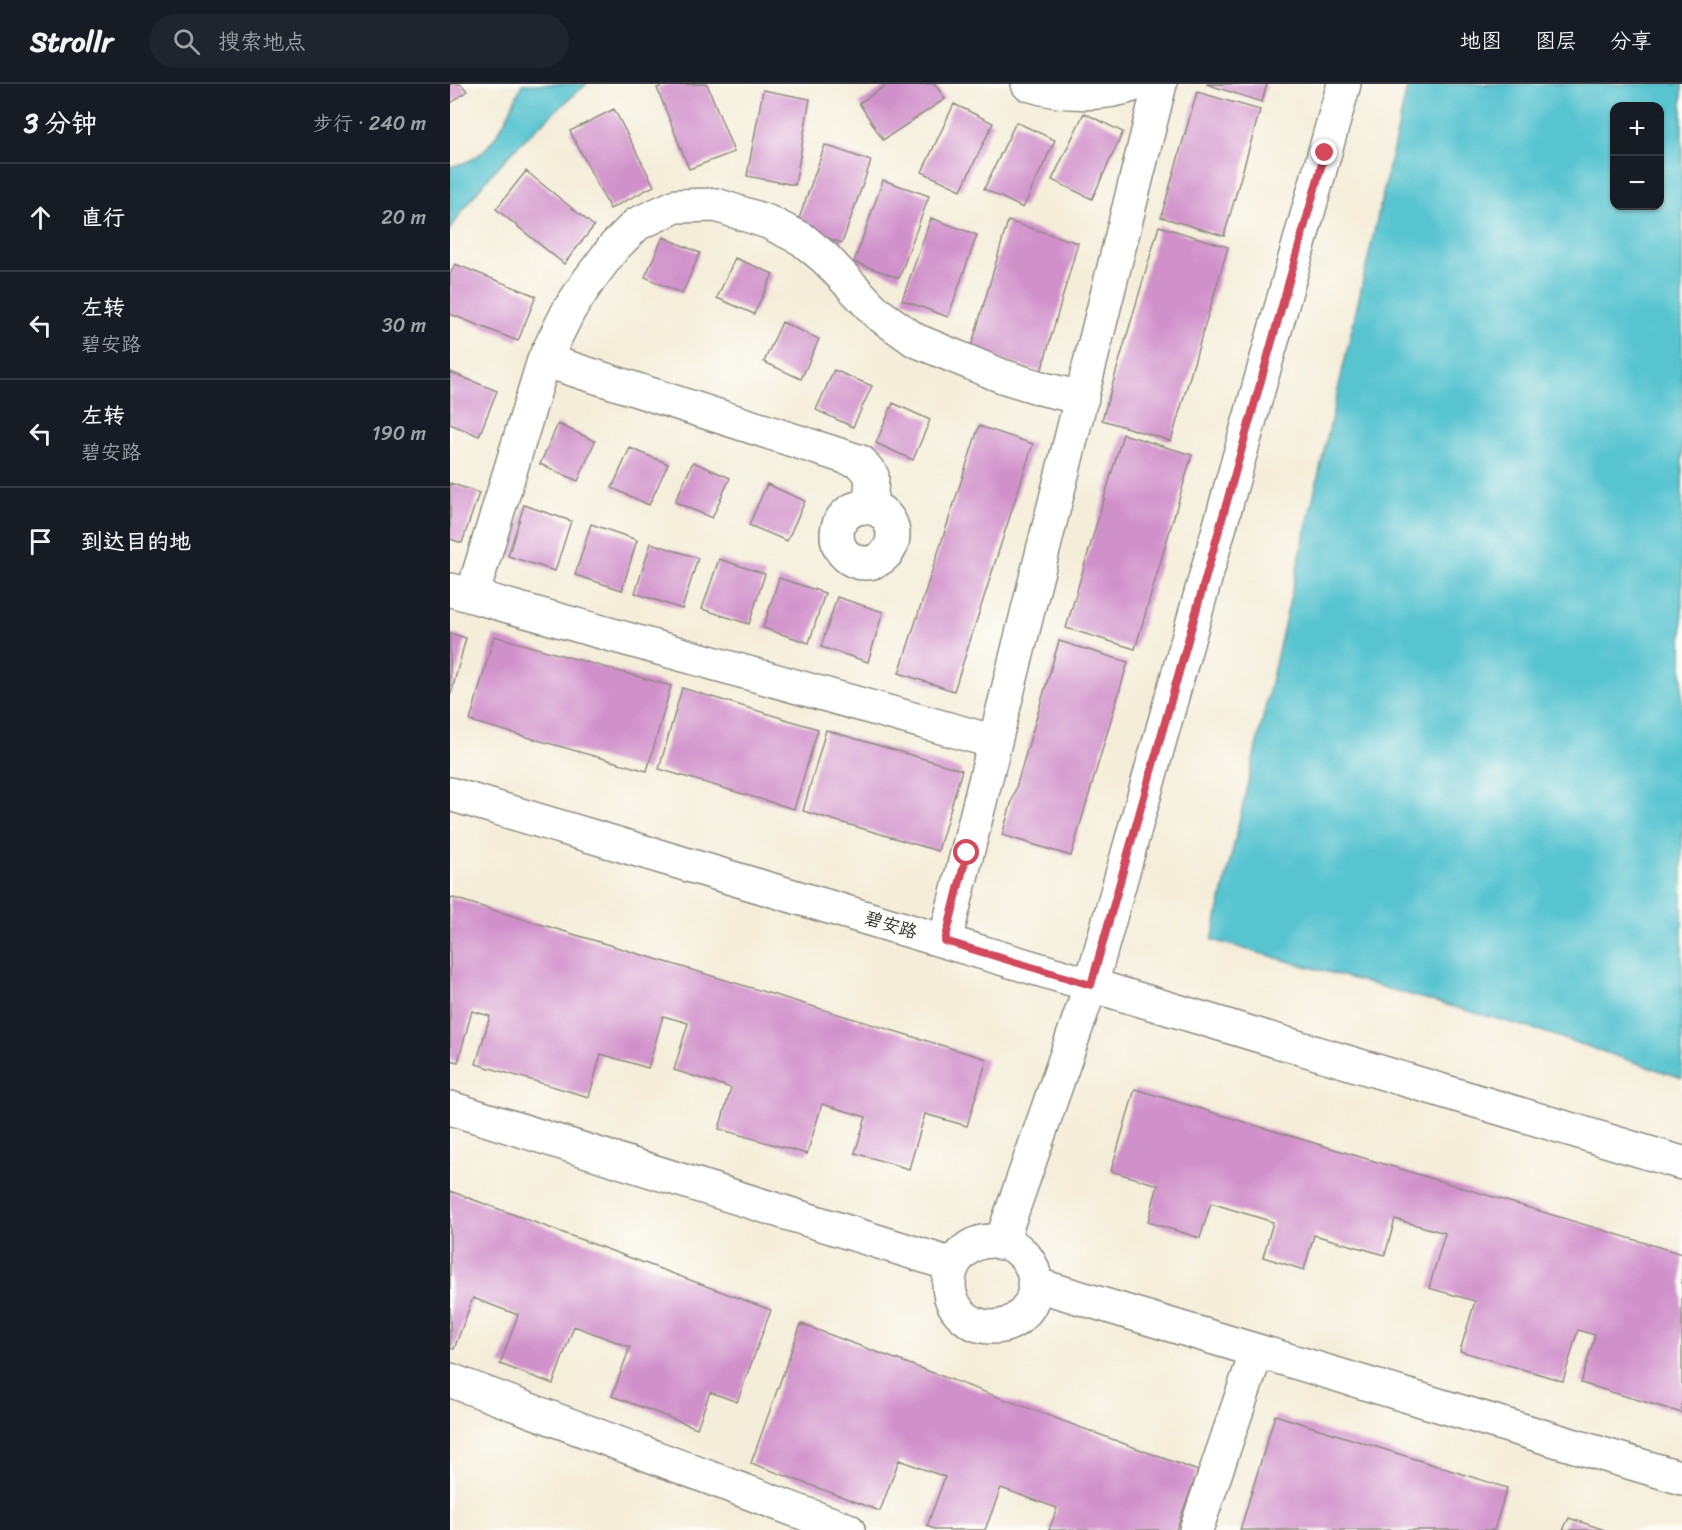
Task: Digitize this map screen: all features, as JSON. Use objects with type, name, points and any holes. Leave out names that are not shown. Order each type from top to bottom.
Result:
[{"type":"street","points":[[1028,84],[1044,89],[1078,92],[1109,91],[1137,84]]},
{"type":"street","points":[[945,941],[1161,84]]},
{"type":"street","points":[[1001,1243],[1091,985],[1344,84]]},
{"type":"street","points":[[995,742],[461,593],[544,360],[569,310],[614,247],[637,224],[676,206],[716,205],[768,222],[802,239],[825,258],[877,313],[915,340],[1002,376],[1082,398]]},
{"type":"street","points":[[544,360],[861,462],[872,476],[870,508]]},
{"type":"street","name":"碧安路","points":[[450,794],[1682,1163]]},
{"type":"street","points":[[450,1108],[953,1265]]},
{"type":"street","points":[[987,1242],[1001,1243],[1014,1248],[1025,1257],[1032,1270],[1034,1284],[1032,1298],[1026,1310],[1016,1320],[1003,1326],[982,1326],[963,1317],[954,1305],[949,1278],[953,1265],[962,1253],[974,1245],[987,1242]]},
{"type":"street","points":[[1034,1284],[1682,1478]]},
{"type":"street","points":[[1196,1530],[1257,1351]]},
{"type":"street","points":[[450,1380],[848,1530]]},
{"type":"water","points":[[522,84],[587,84],[512,151],[479,189],[450,230],[450,167],[478,156],[486,148],[501,128]]},
{"type":"water","points":[[1408,84],[1682,84],[1682,1078],[1544,1032],[1212,940]]},
{"type":"building","points":[[450,84],[461,84],[467,91],[450,104]]},
{"type":"building","points":[[667,84],[707,84],[734,152],[689,169],[657,88]]},
{"type":"building","points":[[888,84],[935,84],[945,99],[883,140],[859,103]]},
{"type":"building","points":[[1206,84],[1267,84],[1262,102]]},
{"type":"building","points":[[763,90],[810,99],[795,185],[747,176]]},
{"type":"building","points":[[1197,92],[1260,110],[1224,236],[1161,217]]},
{"type":"building","points":[[954,104],[993,123],[961,190],[922,172]]},
{"type":"building","points":[[614,109],[654,186],[610,209],[570,131]]},
{"type":"building","points":[[1084,113],[1123,132],[1092,199],[1052,180]]},
{"type":"building","points":[[1016,122],[1055,140],[1023,208],[984,189]]},
{"type":"building","points":[[825,145],[871,161],[842,243],[796,227]]},
{"type":"building","points":[[526,171],[594,226],[564,264],[496,209]]},
{"type":"building","points":[[883,180],[929,196],[899,278],[854,262]]},
{"type":"building","points":[[931,218],[977,235],[948,317],[902,300]]},
{"type":"building","points":[[1008,221],[1078,243],[1041,372],[970,351]]},
{"type":"building","points":[[1159,226],[1228,247],[1171,441],[1102,420]]},
{"type":"building","points":[[663,237],[700,253],[682,294],[645,277]]},
{"type":"building","points":[[735,258],[773,274],[754,314],[717,298]]},
{"type":"building","points":[[455,264],[536,296],[518,341],[450,314],[450,275]]},
{"type":"building","points":[[782,322],[819,339],[801,379],[764,362]]},
{"type":"building","points":[[834,370],[872,386],[853,427],[816,410]]},
{"type":"building","points":[[450,372],[497,391],[479,436],[450,424]]},
{"type":"building","points":[[893,403],[930,420],[913,460],[876,443]]},
{"type":"building","points":[[558,424],[595,441],[578,481],[540,464]]},
{"type":"building","points":[[979,426],[1033,444],[954,691],[899,673]]},
{"type":"building","points":[[1123,434],[1192,455],[1135,649],[1066,628]]},
{"type":"building","points":[[630,448],[668,464],[649,505],[612,488]]},
{"type":"building","points":[[693,462],[730,478],[712,518],[675,502]]},
{"type":"building","points":[[450,483],[479,493],[462,543],[450,539]]},
{"type":"building","points":[[767,484],[805,501],[787,541],[749,525]]},
{"type":"building","points":[[524,505],[571,521],[555,571],[508,556]]},
{"type":"building","points":[[591,524],[637,540],[622,590],[575,575]]},
{"type":"building","points":[[651,543],[698,558],[682,609],[635,593]]},
{"type":"building","points":[[719,559],[765,574],[749,624],[702,609]]},
{"type":"building","points":[[779,578],[825,593],[809,643],[763,628]]},
{"type":"building","points":[[837,597],[883,612],[868,662],[821,647]]},
{"type":"building","points":[[450,633],[466,638],[451,694],[450,694]]},
{"type":"building","points":[[494,636],[671,686],[647,771],[470,721]]},
{"type":"building","points":[[1059,641],[1128,662],[1071,856],[1002,835]]},
{"type":"building","points":[[682,688],[818,729],[794,809],[659,769]]},
{"type":"building","points":[[826,730],[962,770],[938,851],[803,811]]},
{"type":"building","points":[[450,897],[987,1059],[967,1126],[925,1114],[909,1169],[855,1153],[866,1117],[822,1104],[807,1154],[719,1129],[731,1088],[674,1070],[688,1023],[663,1016],[648,1068],[601,1054],[589,1097],[476,1064],[490,1016],[472,1011],[458,1062],[450,1060]]},
{"type":"building","points":[[1135,1089],[1682,1254],[1682,1413],[1581,1383],[1595,1335],[1578,1330],[1563,1381],[1460,1351],[1475,1301],[1429,1288],[1445,1233],[1395,1219],[1385,1255],[1314,1235],[1304,1270],[1263,1257],[1273,1222],[1211,1203],[1200,1238],[1148,1222],[1158,1185],[1111,1171]]},
{"type":"building","points":[[450,1191],[771,1310],[737,1402],[710,1392],[697,1428],[612,1396],[630,1347],[574,1326],[553,1384],[500,1364],[518,1315],[473,1298],[454,1349],[450,1348]]},
{"type":"building","points":[[801,1324],[1198,1471],[1176,1530],[1049,1530],[1057,1508],[1001,1488],[985,1530],[937,1530],[927,1526],[945,1477],[899,1460],[880,1511],[751,1463]]},
{"type":"building","points":[[1275,1415],[1507,1488],[1494,1530],[1240,1530]]},
{"type":"building","points":[[1569,1518],[1605,1530],[1563,1530]]},
{"type":"route","points":[[967,853],[945,941],[1091,985],[1325,153]]}]
